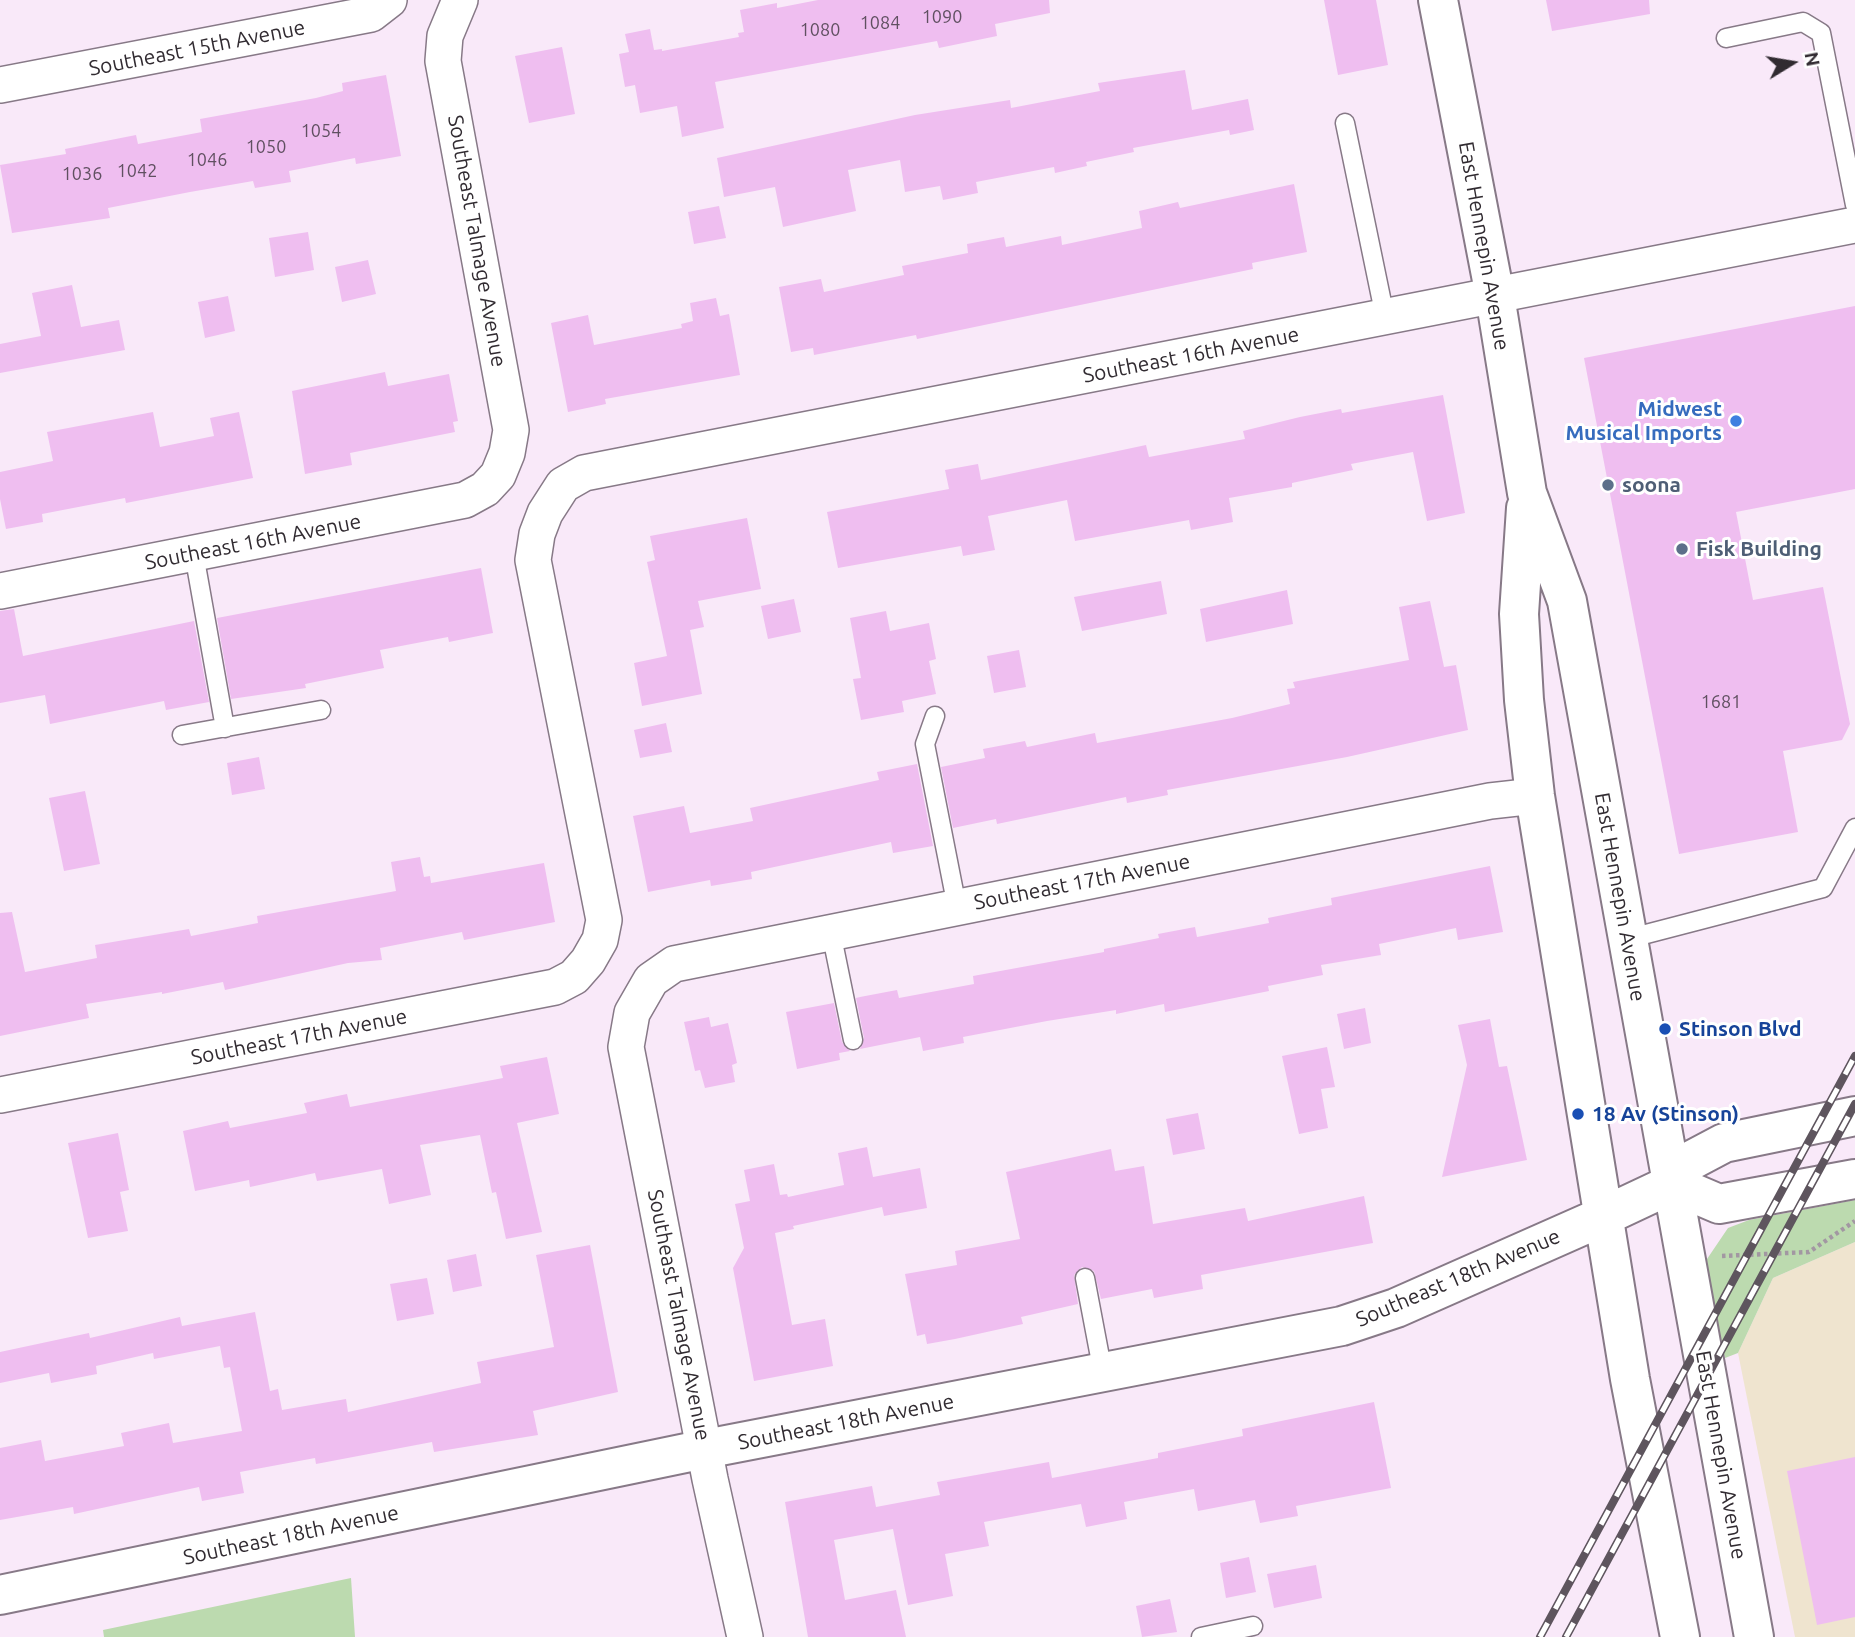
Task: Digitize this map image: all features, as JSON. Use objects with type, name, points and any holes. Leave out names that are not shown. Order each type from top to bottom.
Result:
[{"type":"main road","name":"East Hennepin Avenue","points":[[1438,0],[1495,296],[1527,494],[1567,601],[1754,1637]]},
{"type":"main road","name":"East Hennepin Avenue","points":[[1527,494],[1519,614],[1524,700],[1535,796],[1630,1379],[1680,1637]]},
{"type":"main road","points":[[1855,1116],[1724,1143],[1690,1161],[1672,1184],[1719,1204],[1855,1179]]},
{"type":"main road","name":"Southeast 18th Avenue","points":[[0,1595],[705,1449],[1342,1326],[1396,1308],[1672,1184]]},
{"type":"street","name":"Southeast 15th Avenue","points":[[0,86],[371,14],[389,0]]},
{"type":"street","name":"Southeast Talmage Avenue","points":[[457,3],[445,36],[443,61],[511,430],[507,453],[498,475]]},
{"type":"street","name":"Southeast 16th Avenue","points":[[588,961],[600,940],[604,920],[533,560],[537,534],[545,513],[563,485],[584,472],[1855,225]]},
{"type":"street","name":"Southeast 16th Avenue","points":[[0,591],[465,500],[485,489],[498,475]]},
{"type":"street","name":"Southeast 17th Avenue","points":[[641,995],[651,980],[674,964],[1490,801],[1535,796]]},
{"type":"street","name":"Southeast 17th Avenue","points":[[0,1095],[555,987],[574,977],[588,961]]},
{"type":"street","name":"Southeast Talmage Avenue","points":[[641,995],[629,1021],[626,1047],[745,1637]]},
{"type":"lane","points":[[1726,38],[1803,22],[1821,33],[1855,205]]},
{"type":"lane","points":[[1345,123],[1385,317]]},
{"type":"lane","points":[[194,554],[225,728]]},
{"type":"lane","points":[[182,735],[321,710]]},
{"type":"lane","points":[[935,716],[925,744],[957,907]]},
{"type":"lane","points":[[1628,939],[1824,888],[1855,828]]},
{"type":"lane","points":[[831,932],[853,1040]]},
{"type":"lane","points":[[1084,1278],[1103,1373]]},
{"type":"lane","points":[[1200,1637],[1253,1626]]},
{"type":"path","points":[[1719,1256],[1809,1252],[1855,1221]]},
{"type":"shaded area","points":[[1855,1242],[1855,1637],[1795,1637],[1738,1353],[1773,1278]]},
{"type":"green space","points":[[1855,1200],[1855,1242],[1773,1278],[1738,1353],[1725,1358],[1708,1280],[1707,1259],[1728,1228],[1749,1220]]},
{"type":"green space","points":[[351,1578],[355,1637],[104,1637],[103,1630]]},
{"type":"building","points":[[818,0],[1049,0],[1050,13],[995,24],[997,36],[939,48],[937,41],[715,82],[724,128],[682,137],[677,106],[640,113],[635,85],[625,87],[619,54],[629,52],[625,34],[650,29],[654,50],[662,51],[739,37],[738,33],[744,32],[740,10],[777,3],[777,8]]},
{"type":"building","points":[[1324,0],[1376,0],[1388,65],[1338,75]]},
{"type":"building","points":[[1546,0],[1649,0],[1650,14],[1552,31]]},
{"type":"building","points":[[562,47],[575,114],[529,123],[515,56]]},
{"type":"building","points":[[1185,70],[1192,110],[1248,99],[1254,130],[1230,135],[1229,130],[1133,148],[1134,152],[1086,162],[1087,166],[1055,173],[1054,167],[976,182],[978,193],[943,200],[940,186],[905,192],[900,160],[848,170],[856,211],[783,227],[775,187],[724,197],[717,158],[915,115],[1010,100],[1011,108],[1100,91],[1098,83]]},
{"type":"building","points":[[386,75],[401,156],[356,164],[355,158],[289,171],[291,182],[255,188],[253,181],[190,192],[108,208],[110,218],[12,233],[0,165],[66,154],[65,149],[136,135],[138,144],[202,132],[200,119],[316,98],[343,91],[342,83]]},
{"type":"building","points":[[1294,184],[1307,252],[1252,263],[1253,269],[917,339],[916,335],[814,355],[813,348],[791,352],[779,287],[821,279],[824,292],[904,275],[902,266],[968,253],[967,244],[1004,237],[1006,247],[1061,236],[1062,245],[1142,228],[1139,211],[1178,202],[1180,208]]},
{"type":"building","points":[[719,206],[726,238],[694,244],[688,212]]},
{"type":"building","points":[[308,232],[314,270],[275,277],[269,238]]},
{"type":"building","points":[[368,260],[376,294],[342,302],[335,267]]},
{"type":"building","points":[[72,285],[81,327],[119,320],[125,350],[0,373],[0,344],[41,336],[32,293]]},
{"type":"building","points":[[228,296],[235,331],[205,338],[198,302]]},
{"type":"building","points":[[716,298],[720,316],[729,314],[740,375],[605,399],[606,404],[568,412],[551,323],[588,315],[594,345],[682,328],[681,324],[693,321],[690,303]]},
{"type":"building","name":"Fisk Building","points":[[1855,306],[1855,489],[1736,512],[1753,600],[1823,587],[1850,724],[1842,740],[1783,751],[1798,832],[1679,854],[1584,358]]},
{"type":"building","points":[[385,372],[388,386],[449,374],[458,421],[453,422],[455,432],[350,453],[352,465],[305,474],[292,391]]},
{"type":"building","points":[[1443,395],[1465,513],[1427,521],[1413,452],[1351,464],[1353,470],[1292,483],[1292,487],[1229,498],[1233,522],[1191,530],[1189,520],[1075,541],[1067,500],[988,516],[995,550],[963,556],[961,546],[838,568],[827,512],[949,489],[945,470],[978,464],[981,480],[1146,445],[1149,457],[1245,439],[1243,431],[1300,417],[1341,409],[1342,413]]},
{"type":"building","points":[[153,412],[160,447],[214,436],[210,418],[239,412],[253,478],[126,503],[125,498],[42,514],[43,522],[6,529],[0,499],[0,472],[53,461],[47,432]]},
{"type":"building","points":[[747,518],[761,589],[698,601],[704,627],[690,630],[702,694],[642,706],[634,663],[667,656],[647,562],[655,560],[650,536]]},
{"type":"building","points":[[481,568],[493,633],[449,642],[448,637],[380,650],[384,668],[305,684],[306,688],[231,699],[217,618]]},
{"type":"building","points":[[1161,581],[1167,614],[1082,631],[1074,597]]},
{"type":"building","points":[[1287,590],[1293,624],[1206,642],[1200,609]]},
{"type":"building","points":[[794,599],[801,632],[768,639],[761,606]]},
{"type":"building","points":[[1430,601],[1444,667],[1456,665],[1468,730],[1347,757],[1167,790],[1168,795],[1127,803],[1126,797],[997,824],[996,819],[953,828],[941,767],[985,758],[983,749],[1025,741],[1027,747],[1095,733],[1097,743],[1232,718],[1290,704],[1287,689],[1295,688],[1293,682],[1409,660],[1399,607]]},
{"type":"building","points":[[14,609],[23,656],[194,621],[209,702],[166,710],[164,701],[50,724],[45,695],[0,703],[0,611]]},
{"type":"building","points":[[886,611],[890,631],[929,623],[936,659],[929,661],[936,694],[902,701],[904,712],[861,720],[853,679],[861,678],[850,618]]},
{"type":"building","points":[[1019,650],[1026,687],[994,693],[987,656]]},
{"type":"building","points":[[666,723],[672,752],[640,758],[634,730]]},
{"type":"building","points":[[259,757],[265,789],[232,795],[227,763]]},
{"type":"building","points":[[917,764],[933,846],[893,853],[891,842],[751,872],[752,879],[711,886],[710,880],[648,892],[633,816],[684,806],[690,833],[753,821],[750,808],[879,780],[877,772]]},
{"type":"building","points":[[85,791],[100,864],[64,871],[49,798]]},
{"type":"building","points":[[420,857],[424,877],[430,876],[431,883],[544,863],[555,922],[464,940],[462,932],[380,948],[382,960],[348,963],[225,990],[223,982],[162,994],[86,1004],[89,1018],[0,1036],[0,913],[12,912],[25,972],[97,958],[95,945],[189,929],[191,936],[258,923],[257,916],[396,891],[391,862]]},
{"type":"building","points":[[1490,866],[1503,932],[1458,940],[1456,928],[1379,944],[1381,955],[1321,965],[1323,975],[1268,986],[1269,991],[1165,1012],[1164,1004],[1116,1014],[1116,1010],[1047,1021],[963,1037],[964,1043],[923,1051],[920,1037],[860,1049],[864,1038],[856,998],[897,990],[899,998],[974,984],[973,976],[1104,952],[1104,949],[1159,938],[1158,934],[1195,927],[1197,937],[1269,923],[1268,918],[1332,905],[1331,898]]},
{"type":"building","points":[[834,1003],[842,1042],[850,1051],[839,1053],[840,1060],[797,1069],[786,1012]]},
{"type":"building","points":[[1365,1008],[1371,1043],[1344,1049],[1337,1014]]},
{"type":"building","points":[[709,1017],[711,1027],[728,1023],[737,1063],[732,1065],[735,1082],[705,1088],[700,1070],[695,1071],[684,1022]]},
{"type":"building","points":[[1490,1019],[1499,1067],[1507,1066],[1527,1160],[1442,1177],[1467,1065],[1458,1025]]},
{"type":"building","points":[[1327,1047],[1335,1087],[1321,1089],[1328,1128],[1299,1134],[1282,1056]]},
{"type":"building","points":[[547,1057],[559,1114],[517,1123],[542,1232],[506,1239],[496,1192],[492,1193],[480,1135],[420,1145],[431,1195],[389,1204],[382,1169],[317,1181],[315,1173],[250,1187],[249,1180],[195,1191],[183,1131],[228,1121],[230,1128],[307,1113],[304,1103],[347,1094],[350,1107],[503,1078],[500,1066]]},
{"type":"building","points":[[1198,1113],[1205,1149],[1173,1155],[1166,1119]]},
{"type":"building","points":[[118,1133],[129,1190],[120,1192],[128,1231],[88,1238],[68,1143]]},
{"type":"building","points":[[867,1147],[873,1177],[920,1168],[927,1208],[884,1216],[882,1207],[793,1226],[794,1229],[775,1233],[792,1325],[825,1319],[833,1366],[754,1381],[733,1268],[744,1248],[735,1204],[750,1201],[744,1170],[774,1164],[780,1195],[787,1194],[788,1197],[844,1185],[838,1153]]},
{"type":"building","points":[[1111,1149],[1115,1171],[1144,1166],[1153,1224],[1245,1208],[1248,1221],[1364,1196],[1373,1243],[1201,1275],[1203,1289],[1154,1298],[1152,1289],[1101,1299],[1094,1271],[1082,1267],[1074,1275],[1078,1304],[1021,1317],[1023,1324],[955,1339],[927,1344],[925,1334],[917,1336],[905,1274],[957,1265],[955,1251],[1020,1239],[1006,1172]]},
{"type":"building","points":[[590,1245],[618,1392],[533,1411],[538,1435],[434,1452],[432,1442],[316,1464],[315,1458],[240,1472],[244,1493],[202,1501],[199,1487],[74,1514],[73,1507],[0,1520],[0,1448],[41,1440],[45,1461],[124,1446],[121,1433],[169,1423],[173,1443],[242,1431],[230,1367],[224,1368],[220,1346],[154,1359],[153,1353],[96,1366],[97,1374],[51,1383],[49,1373],[0,1383],[0,1352],[89,1333],[90,1338],[180,1317],[182,1326],[255,1312],[270,1391],[278,1389],[282,1410],[346,1399],[348,1412],[481,1383],[477,1362],[554,1347],[536,1255]]},
{"type":"building","points":[[476,1254],[482,1286],[453,1292],[447,1260]]},
{"type":"building","points":[[427,1278],[434,1314],[397,1321],[390,1284]]},
{"type":"building","points":[[1374,1402],[1391,1488],[1296,1506],[1298,1516],[1260,1523],[1255,1500],[1198,1511],[1194,1489],[1124,1502],[1127,1519],[1086,1527],[1081,1504],[984,1522],[989,1546],[945,1554],[953,1596],[908,1605],[893,1529],[834,1540],[845,1600],[896,1590],[906,1637],[808,1637],[785,1502],[872,1486],[876,1507],[940,1495],[937,1482],[1049,1462],[1052,1478],[1158,1458],[1158,1453],[1243,1436],[1242,1429]]},
{"type":"building","points":[[1855,1457],[1855,1617],[1817,1625],[1787,1471]]},
{"type":"building","points":[[1249,1557],[1256,1592],[1226,1598],[1220,1563]]},
{"type":"building","points":[[1316,1565],[1322,1598],[1274,1608],[1267,1574]]},
{"type":"building","points":[[1170,1599],[1177,1632],[1142,1637],[1136,1606]]},
{"type":"railway","points":[[1540,1637],[1855,1056]]},
{"type":"railway","points":[[1566,1637],[1855,1104]]},
{"type":"place","name":"Midwest Musical Imports","points":[[1736,421]]},
{"type":"place","name":"soona","points":[[1608,485]]},
{"type":"place","name":"Fisk Building","points":[[1682,549]]},
{"type":"place","name":"Stinson Blvd","points":[[1665,1029]]},
{"type":"place","name":"18 Av (Stinson)","points":[[1578,1114]]}]
